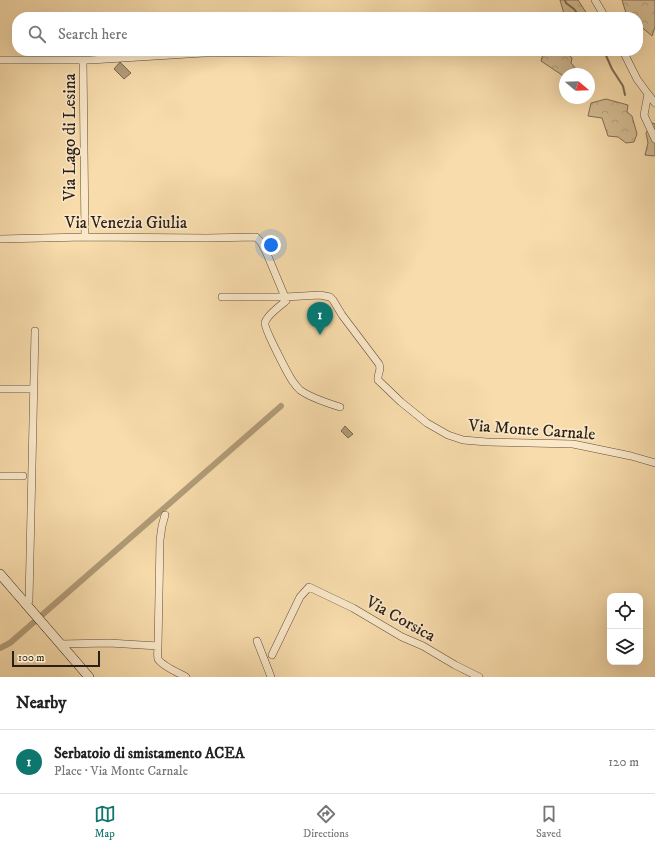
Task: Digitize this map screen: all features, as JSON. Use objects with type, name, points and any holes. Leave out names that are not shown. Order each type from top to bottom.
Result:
[{"type":"main road","points":[[0,574],[89,677]]},
{"type":"street","points":[[595,0],[602,12]]},
{"type":"street","points":[[0,60],[83,60],[152,56]]},
{"type":"street","points":[[626,56],[637,79],[650,93],[655,103]]},
{"type":"street","name":"Via Lago di Lesina","points":[[83,60],[85,237]]},
{"type":"street","points":[[650,93],[644,115],[647,125],[655,140]]},
{"type":"street","name":"Via Venezia Giulia","points":[[0,239],[85,237],[257,237],[270,260],[286,299]]},
{"type":"street","name":"Via Monte Carnale","points":[[286,299],[320,295],[331,298],[379,364],[381,369],[378,380],[423,421],[433,428],[471,442],[578,444],[655,463]]},
{"type":"street","points":[[222,297],[286,299]]},
{"type":"street","points":[[286,299],[266,320],[265,326],[271,340],[290,377],[298,388],[309,395],[340,407]]},
{"type":"street","points":[[25,604],[28,601],[35,331]]},
{"type":"street","points":[[0,389],[34,389]]},
{"type":"street","points":[[0,476],[23,476]]},
{"type":"street","points":[[165,515],[160,540],[158,656],[160,661],[172,670],[186,677]]},
{"type":"street","name":"Via Corsica","points":[[272,655],[300,597],[309,587],[353,608],[402,637],[421,644],[455,665],[479,677]]},
{"type":"street","points":[[257,641],[271,677]]},
{"type":"street","points":[[60,644],[109,643],[158,646]]},
{"type":"green space","points":[[560,0],[578,0],[586,12],[564,12]]},
{"type":"green space","points":[[622,0],[655,0],[655,27],[652,36],[643,28],[643,12],[626,12]]},
{"type":"green space","points":[[542,56],[570,56],[572,58],[571,63],[575,68],[559,68],[559,73],[541,61]]},
{"type":"green space","points":[[606,99],[628,105],[627,112],[632,116],[637,134],[634,142],[626,143],[618,137],[608,136],[602,118],[588,116],[591,104],[595,104],[595,102]]},
{"type":"green space","points":[[652,123],[655,124],[654,156],[645,155],[648,143],[646,133]]},
{"type":"shaded area","points":[[120,62],[131,73],[124,79],[114,69]]},
{"type":"shaded area","points":[[345,426],[353,434],[348,438],[341,431]]},
{"type":"waterway","points":[[565,0],[566,3],[576,12]]},
{"type":"waterway","points":[[606,56],[612,69],[623,86],[625,95]]},
{"type":"waterway","points":[[0,648],[10,643],[281,406]]},
{"type":"place","name":"Serbatoio di smistamento ACEA","points":[[320,335]]}]
